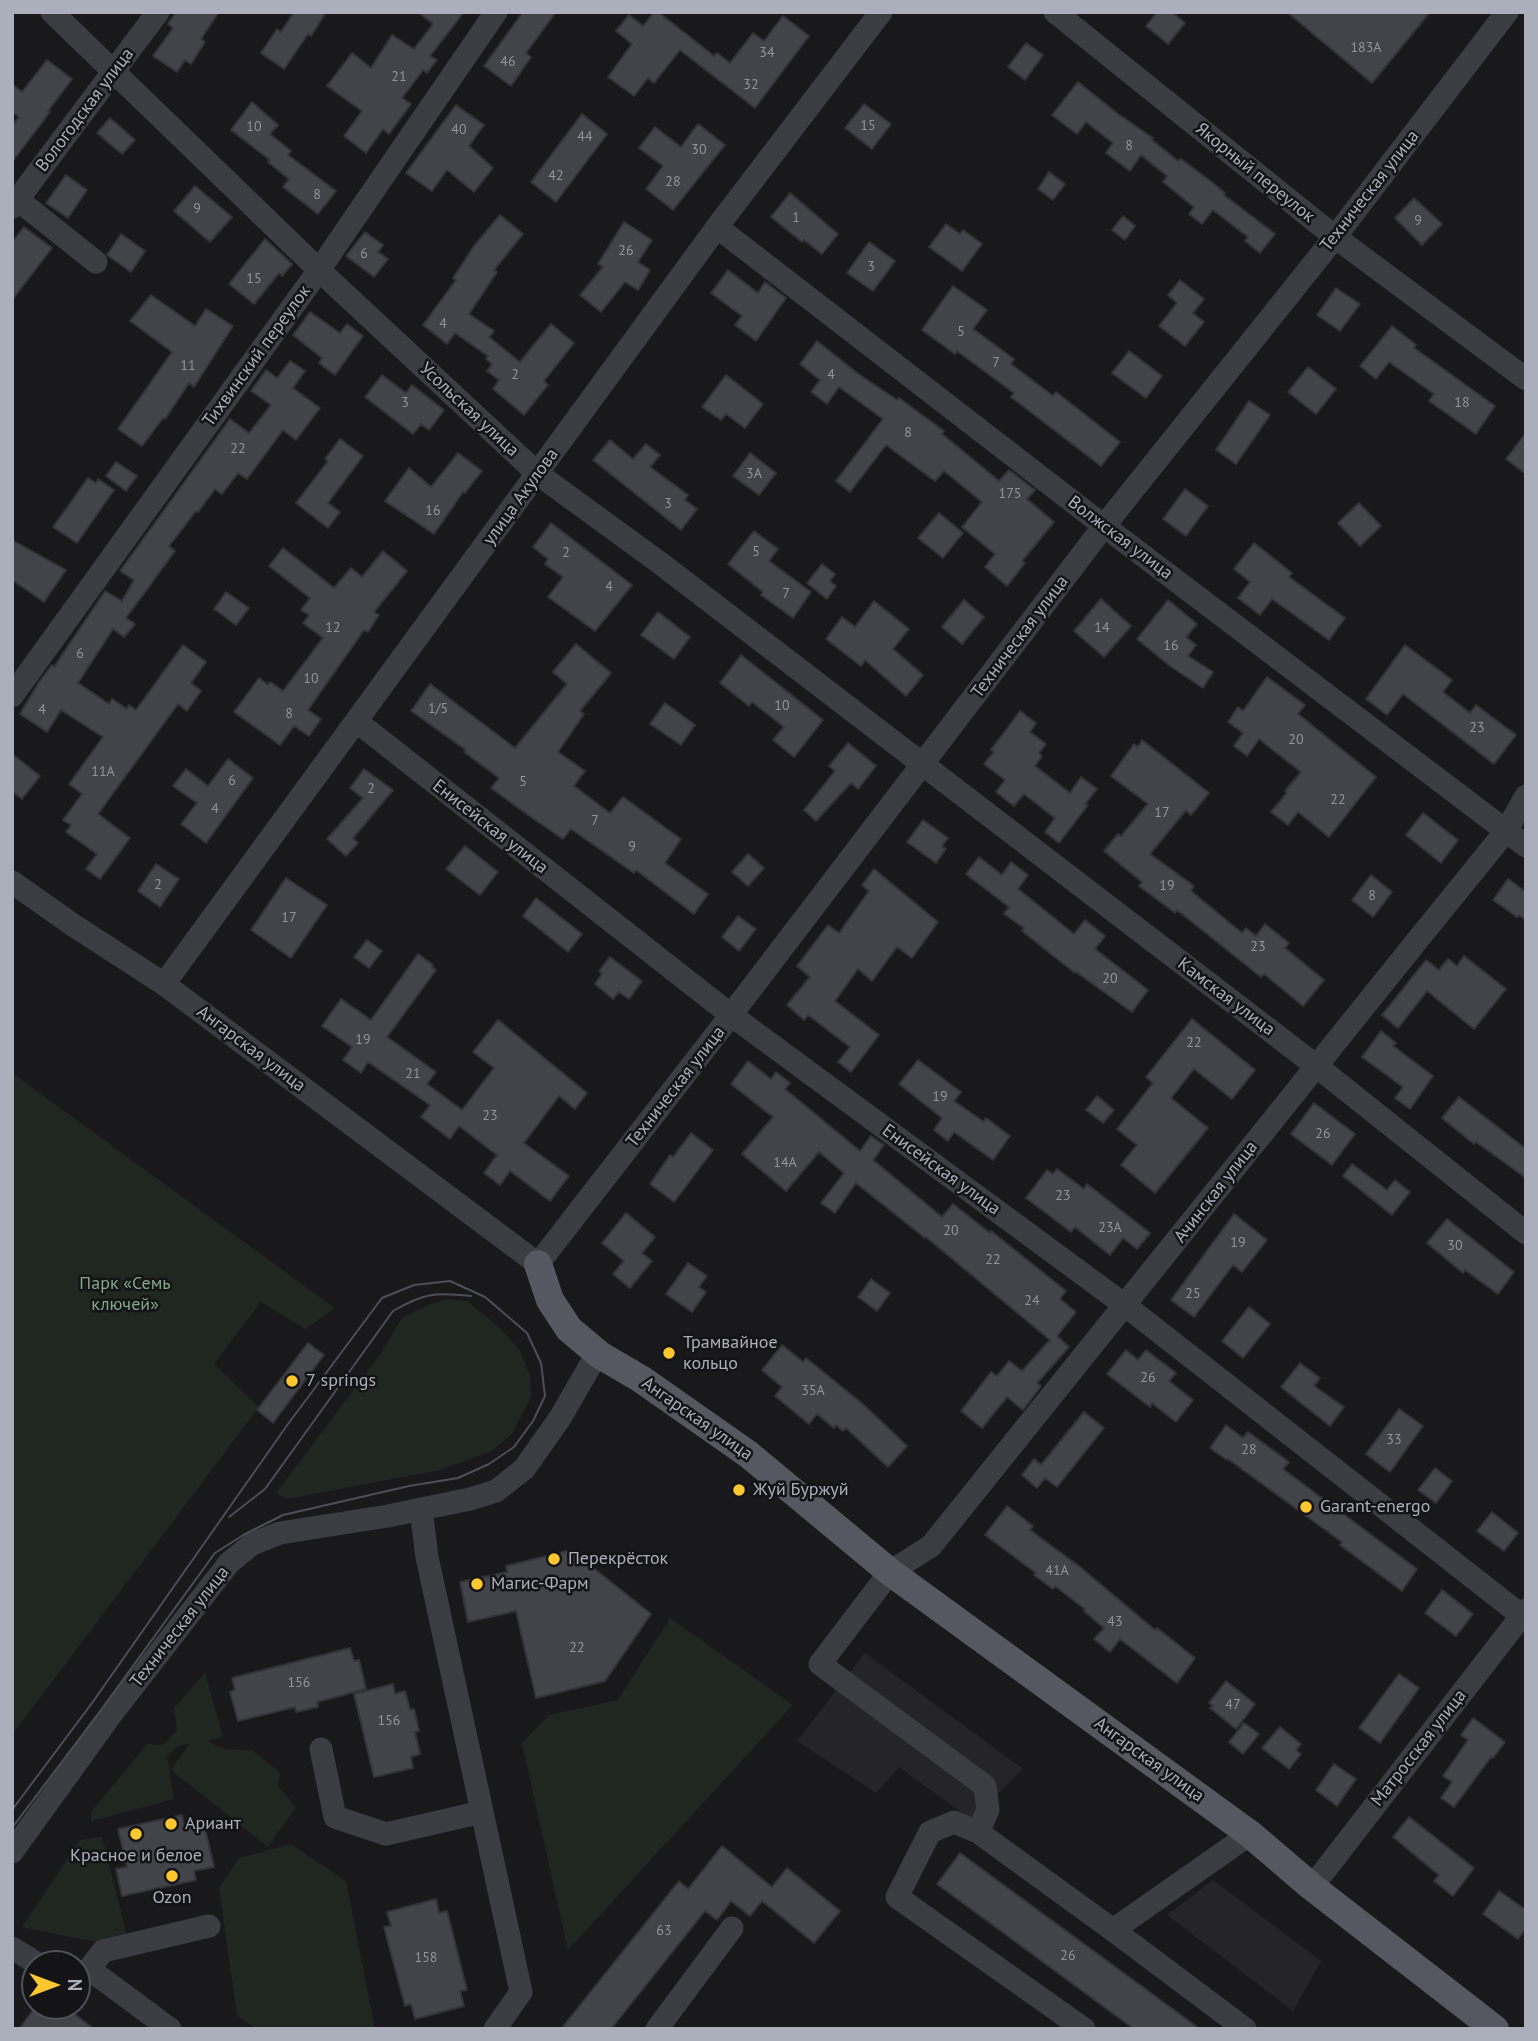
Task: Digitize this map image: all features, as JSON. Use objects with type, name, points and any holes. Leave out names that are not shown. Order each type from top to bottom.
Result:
[{"type":"main road","name":"Ангарская улица","points":[[538,1264],[550,1300],[569,1329],[600,1355],[641,1379],[748,1454],[890,1572],[1250,1834],[1312,1887],[1496,2029]]},
{"type":"street","name":"Усольская улица","points":[[52,12],[319,270],[538,474],[660,563],[923,765]]},
{"type":"street","name":"Вологодская улица","points":[[15,204],[158,12]]},
{"type":"street","name":"Тихвинский переулок","points":[[12,696],[319,270],[496,12]]},
{"type":"street","name":"улица Акулова","points":[[164,985],[717,227],[881,12]]},
{"type":"street","name":"Якорный переулок","points":[[1055,12],[1335,237],[1526,379]]},
{"type":"street","name":"Техническая улица","points":[[538,1264],[1104,526],[1335,237],[1507,12]]},
{"type":"street","points":[[15,204],[96,262]]},
{"type":"street","name":"Волжская улица","points":[[717,227],[1104,526],[1526,846]]},
{"type":"street","name":"Енисейская улица","points":[[356,721],[731,1015],[1126,1306],[1524,1615]]},
{"type":"street","name":"Камская улица","points":[[923,765],[1315,1065],[1526,1233]]},
{"type":"street","name":"Ачинская улица","points":[[890,1572],[931,1546],[1126,1306],[1315,1065],[1506,831],[1526,796]]},
{"type":"street","name":"Ангарская улица","points":[[12,882],[164,985],[538,1264]]},
{"type":"street","name":"Техническая улица","points":[[12,1852],[118,1705],[209,1588],[252,1544],[280,1533],[421,1509],[496,1491],[524,1469],[560,1418],[590,1366],[600,1355]]},
{"type":"street","points":[[421,1509],[427,1556],[521,1992],[495,2029]]},
{"type":"street","points":[[890,1572],[820,1664],[985,1786],[988,1810],[978,1832]]},
{"type":"street","name":"Матросская улица","points":[[1312,1887],[1524,1615]]},
{"type":"street","points":[[321,1749],[335,1817],[386,1834],[482,1812]]},
{"type":"street","points":[[1084,2029],[897,1897],[930,1832],[954,1822],[978,1832],[1245,2029]]},
{"type":"street","points":[[1114,1930],[1250,1834]]},
{"type":"street","points":[[91,1967],[103,1951],[209,1926]]},
{"type":"street","points":[[657,2029],[732,1928]]},
{"type":"street","points":[[91,1982],[170,2029]]},
{"type":"shaded area","points":[[865,1653],[1023,1769],[972,1820],[899,1767],[876,1793],[797,1741]]},
{"type":"shaded area","points":[[1213,1880],[1321,1961],[1293,2011],[1167,1915]]},
{"type":"green space","name":"Парк «Семь ключей»","points":[[12,1073],[335,1308],[305,1329],[261,1302],[214,1364],[259,1407],[12,1735]]},
{"type":"green space","points":[[447,1299],[467,1301],[500,1328],[519,1349],[530,1375],[531,1397],[512,1434],[492,1451],[440,1470],[287,1499],[276,1493],[381,1353],[402,1318]]},
{"type":"green space","points":[[670,1618],[793,1705],[568,1950],[522,1743],[549,1715],[618,1700]]},
{"type":"green space","points":[[205,1673],[223,1737],[207,1741],[224,1749],[252,1750],[280,1773],[278,1786],[296,1807],[268,1847],[171,1770],[189,1744],[178,1746],[167,1756],[174,1799],[91,1821],[91,1812],[147,1744],[163,1745],[177,1730],[174,1708]]},
{"type":"green space","points":[[102,1837],[127,1935],[100,1943],[22,1927],[80,1840]]},
{"type":"green space","points":[[291,1844],[346,1881],[375,2029],[257,2029],[237,2016],[219,1888],[239,1858]]},
{"type":"building","points":[[176,12],[219,12],[201,39],[205,42],[191,64],[185,60],[177,72],[153,56],[173,28],[168,24]]},
{"type":"building","points":[[294,12],[326,12],[311,36],[308,34],[284,69],[261,53],[277,29],[281,32]]},
{"type":"building","points":[[418,12],[464,12],[430,56],[437,60],[427,73],[423,70],[402,98],[411,104],[389,134],[383,129],[366,153],[344,136],[362,111],[327,86],[352,53],[371,68],[392,35],[414,49],[433,24]]},
{"type":"building","points":[[523,12],[556,12],[526,53],[531,57],[511,86],[484,66]]},
{"type":"building","points":[[654,12],[658,12],[714,56],[717,53],[730,63],[753,33],[764,41],[783,16],[809,36],[755,108],[680,50],[654,83],[648,78],[634,96],[608,77],[632,44],[616,31],[629,15],[643,26]]},
{"type":"building","points":[[1157,12],[1172,12],[1185,23],[1168,44],[1146,26]]},
{"type":"building","points":[[1287,12],[1430,12],[1372,83]]},
{"type":"building","points":[[1026,43],[1043,55],[1025,80],[1008,67]]},
{"type":"building","points":[[47,60],[72,79],[12,162],[12,126],[19,117],[12,112],[12,84],[22,92]]},
{"type":"building","points":[[1078,82],[1153,138],[1152,140],[1178,161],[1181,159],[1213,183],[1224,195],[1275,234],[1260,253],[1245,241],[1248,237],[1213,210],[1202,224],[1189,214],[1194,207],[1163,182],[1167,176],[1141,155],[1130,171],[1106,153],[1113,143],[1086,122],[1077,134],[1052,115]]},
{"type":"building","points":[[252,102],[278,125],[270,134],[291,151],[288,155],[336,191],[318,214],[283,187],[289,179],[268,162],[270,160],[231,130]]},
{"type":"building","points":[[864,104],[891,124],[872,149],[845,128]]},
{"type":"building","points":[[456,105],[484,125],[469,146],[493,168],[474,192],[447,170],[432,191],[406,173]]},
{"type":"building","points":[[582,114],[607,134],[556,202],[531,182]]},
{"type":"building","points":[[110,118],[135,140],[122,154],[97,133]]},
{"type":"building","points":[[698,124],[725,145],[673,210],[646,189],[663,166],[639,148],[655,127],[681,147]]},
{"type":"building","points":[[1049,172],[1065,184],[1053,200],[1038,189]]},
{"type":"building","points":[[66,175],[87,190],[68,218],[46,203]]},
{"type":"building","points":[[195,186],[232,217],[210,242],[174,211]]},
{"type":"building","points":[[790,193],[838,234],[822,254],[771,217]]},
{"type":"building","points":[[1414,198],[1442,224],[1422,245],[1395,218]]},
{"type":"building","points":[[500,215],[523,234],[494,270],[497,272],[469,314],[494,331],[489,337],[520,362],[551,324],[574,343],[544,381],[548,385],[524,415],[493,389],[499,380],[487,371],[492,364],[486,359],[488,356],[455,333],[447,344],[423,325],[456,280],[453,278],[474,246]]},
{"type":"building","points":[[1123,216],[1135,226],[1125,240],[1112,230]]},
{"type":"building","points":[[624,222],[652,240],[638,262],[650,270],[638,290],[625,282],[601,312],[580,295],[603,267],[598,264]]},
{"type":"building","points":[[946,224],[960,234],[963,230],[982,244],[962,271],[929,247]]},
{"type":"building","points":[[24,227],[52,248],[12,300],[12,242]]},
{"type":"building","points":[[365,232],[383,245],[378,252],[388,259],[374,277],[346,256]]},
{"type":"building","points":[[121,234],[145,251],[131,272],[107,255]]},
{"type":"building","points":[[265,239],[292,264],[282,276],[279,273],[254,304],[229,284]]},
{"type":"building","points":[[869,242],[895,261],[873,291],[847,273]]},
{"type":"building","points":[[728,270],[758,293],[765,282],[786,298],[756,341],[735,325],[742,316],[711,293]]},
{"type":"building","points":[[1180,280],[1204,299],[1193,313],[1204,322],[1185,346],[1159,326],[1177,303],[1168,295]]},
{"type":"building","points":[[953,286],[987,310],[973,329],[1014,359],[1011,364],[1053,396],[1056,392],[1120,442],[1101,466],[1011,397],[1014,393],[957,351],[955,354],[922,330]]},
{"type":"building","points":[[1336,288],[1360,304],[1340,331],[1317,315]]},
{"type":"building","points":[[151,295],[195,326],[206,309],[233,326],[194,387],[189,383],[165,419],[163,418],[142,446],[118,429],[172,352],[130,321]]},
{"type":"building","points":[[310,312],[340,333],[347,324],[363,336],[335,375],[319,363],[322,358],[293,335]]},
{"type":"building","points":[[1392,326],[1416,345],[1414,348],[1495,406],[1476,434],[1429,401],[1434,394],[1389,362],[1376,379],[1360,366]]},
{"type":"building","points":[[817,341],[857,373],[897,400],[899,398],[944,431],[942,434],[999,481],[1009,470],[1035,490],[1027,499],[1054,522],[1022,561],[1025,563],[1007,586],[985,567],[995,554],[962,527],[982,502],[944,471],[935,481],[886,445],[850,492],[836,481],[883,419],[839,387],[827,404],[811,392],[820,380],[800,364]]},
{"type":"building","points":[[1129,351],[1162,376],[1146,398],[1112,373]]},
{"type":"building","points":[[290,361],[305,371],[293,388],[320,408],[296,440],[283,430],[247,479],[238,473],[222,494],[215,489],[169,546],[175,551],[126,618],[135,624],[124,637],[113,629],[78,683],[109,704],[112,699],[127,709],[129,705],[136,710],[183,645],[206,662],[191,683],[201,691],[187,711],[178,704],[98,814],[130,838],[100,879],[86,869],[97,854],[66,832],[71,825],[63,820],[82,794],[69,784],[103,737],[61,710],[47,732],[20,714],[39,682],[52,665],[54,667],[105,591],[122,601],[134,580],[120,571],[230,419],[249,433],[271,405],[251,391],[266,370],[277,378]]},
{"type":"building","points":[[1308,367],[1336,389],[1316,414],[1288,392]]},
{"type":"building","points":[[382,375],[406,393],[412,385],[444,410],[429,430],[421,424],[413,434],[365,397]]},
{"type":"building","points":[[726,375],[763,404],[745,428],[726,414],[721,420],[702,407]]},
{"type":"building","points":[[1249,401],[1270,415],[1236,464],[1216,450]]},
{"type":"building","points":[[1526,433],[1526,474],[1506,459]]},
{"type":"building","points":[[340,439],[363,456],[328,503],[340,512],[328,528],[296,503],[328,461],[325,459]]},
{"type":"building","points":[[610,440],[633,459],[646,444],[660,455],[650,467],[688,495],[685,500],[697,509],[681,530],[593,460]]},
{"type":"building","points":[[458,453],[482,471],[465,493],[463,492],[434,534],[385,501],[409,468],[431,487]]},
{"type":"building","points":[[750,453],[776,473],[759,495],[733,476]]},
{"type":"building","points":[[116,462],[137,476],[126,491],[106,476]]},
{"type":"building","points":[[88,478],[96,483],[98,479],[114,490],[77,543],[53,527]]},
{"type":"building","points":[[1185,489],[1208,506],[1186,536],[1163,519]]},
{"type":"building","points":[[1359,503],[1381,526],[1360,546],[1338,523]]},
{"type":"building","points":[[939,513],[963,533],[943,558],[918,538]]},
{"type":"building","points":[[551,523],[632,585],[595,631],[548,597],[563,577],[545,564],[548,559],[533,547]]},
{"type":"building","points":[[754,531],[778,549],[769,561],[811,592],[793,618],[761,595],[763,592],[728,564]]},
{"type":"building","points":[[12,540],[66,570],[44,602],[12,580]]},
{"type":"building","points":[[1254,543],[1292,573],[1289,577],[1345,618],[1329,640],[1272,599],[1260,615],[1238,598],[1250,582],[1234,569]]},
{"type":"building","points":[[283,548],[334,588],[351,568],[362,577],[383,551],[407,571],[374,612],[379,615],[368,632],[364,630],[308,710],[321,719],[309,736],[294,726],[280,745],[234,712],[259,678],[283,691],[323,638],[303,623],[309,615],[301,610],[310,598],[269,566]]},
{"type":"building","points":[[822,564],[835,574],[830,581],[836,586],[827,599],[807,583]]},
{"type":"building","points":[[226,592],[249,608],[236,625],[214,609]]},
{"type":"building","points":[[1101,599],[1131,626],[1104,657],[1074,631]]},
{"type":"building","points":[[964,600],[984,617],[962,644],[942,627]]},
{"type":"building","points":[[1168,600],[1197,624],[1186,637],[1196,645],[1188,656],[1213,672],[1203,688],[1137,639]]},
{"type":"building","points":[[874,601],[909,629],[893,649],[923,675],[906,696],[865,660],[861,666],[826,639],[842,617],[855,627]]},
{"type":"building","points":[[658,612],[690,637],[674,659],[641,635]]},
{"type":"building","points":[[576,644],[611,673],[580,711],[584,714],[558,752],[585,771],[574,786],[610,813],[623,797],[681,839],[665,863],[708,894],[694,914],[636,870],[634,873],[571,829],[563,839],[528,815],[491,788],[499,778],[464,752],[466,750],[411,711],[430,684],[515,748],[567,684],[553,672]]},
{"type":"building","points":[[1405,645],[1452,680],[1443,692],[1470,713],[1476,705],[1516,735],[1494,764],[1403,694],[1387,715],[1366,699]]},
{"type":"building","points":[[741,655],[823,720],[794,757],[773,740],[784,727],[752,702],[749,706],[720,683]]},
{"type":"building","points":[[1267,677],[1305,705],[1298,714],[1376,777],[1329,837],[1298,812],[1288,825],[1271,812],[1301,772],[1259,739],[1247,756],[1234,746],[1243,733],[1228,722],[1238,707],[1243,711]]},
{"type":"building","points":[[665,703],[695,725],[681,745],[650,724]]},
{"type":"building","points":[[1020,711],[1036,723],[1030,732],[1046,744],[1039,753],[1042,756],[1035,766],[1070,793],[1081,777],[1097,789],[1059,843],[1045,832],[1055,818],[1024,794],[1014,806],[996,792],[1005,780],[984,764]]},
{"type":"building","points":[[1142,740],[1209,793],[1191,815],[1186,810],[1150,854],[1194,886],[1191,891],[1242,933],[1246,928],[1256,936],[1265,924],[1289,943],[1285,948],[1324,980],[1303,1006],[1264,974],[1261,977],[1177,910],[1175,913],[1139,886],[1142,882],[1104,851],[1118,834],[1121,836],[1148,804],[1111,776],[1134,744],[1138,747]]},
{"type":"building","points":[[848,743],[876,766],[858,789],[851,783],[816,821],[804,810],[835,771],[829,766]]},
{"type":"building","points":[[12,754],[40,776],[22,799],[12,791]]},
{"type":"building","points":[[228,759],[253,778],[206,843],[181,824],[197,803],[173,786],[186,769],[208,786]]},
{"type":"building","points":[[364,769],[393,790],[353,838],[358,843],[346,856],[327,839],[363,798],[350,788]]},
{"type":"building","points":[[1423,813],[1458,840],[1441,863],[1406,835]]},
{"type":"building","points":[[923,820],[948,838],[942,846],[946,849],[936,863],[907,842]]},
{"type":"building","points":[[465,846],[498,872],[480,895],[446,869]]},
{"type":"building","points":[[748,854],[764,868],[748,886],[732,872]]},
{"type":"building","points":[[979,857],[1002,875],[1011,862],[1028,875],[1018,889],[1074,934],[1085,920],[1105,936],[1095,949],[1148,990],[1132,1012],[1075,973],[1004,914],[1009,907],[966,874]]},
{"type":"building","points":[[156,864],[179,879],[160,907],[138,891]]},
{"type":"building","points":[[874,869],[938,922],[912,958],[897,947],[872,981],[858,969],[835,1001],[879,1035],[851,1072],[838,1062],[850,1047],[808,1015],[804,1020],[787,1005],[810,977],[797,966],[828,925],[839,933],[869,891],[862,885]]},
{"type":"building","points":[[1371,875],[1392,892],[1373,917],[1352,900]]},
{"type":"building","points":[[286,878],[327,905],[291,958],[251,930]]},
{"type":"building","points":[[1508,879],[1526,892],[1526,920],[1493,900]]},
{"type":"building","points":[[536,898],[582,934],[568,952],[523,916]]},
{"type":"building","points":[[738,916],[756,929],[739,951],[722,937]]},
{"type":"building","points":[[367,940],[382,951],[369,968],[354,957]]},
{"type":"building","points":[[418,954],[436,970],[387,1037],[436,1072],[427,1084],[462,1110],[494,1068],[473,1052],[498,1020],[587,1093],[575,1109],[559,1096],[524,1143],[569,1176],[550,1201],[510,1171],[500,1185],[484,1173],[497,1155],[459,1126],[450,1139],[421,1117],[430,1105],[368,1062],[361,1073],[343,1060],[352,1047],[322,1026],[341,999],[371,1020]]},
{"type":"building","points":[[1464,956],[1506,989],[1474,1029],[1427,991],[1398,1028],[1382,1015],[1426,960],[1439,970],[1448,959],[1457,966]]},
{"type":"building","points":[[610,957],[642,981],[629,999],[619,992],[613,999],[595,984],[602,974],[599,971]]},
{"type":"building","points":[[1192,1019],[1255,1070],[1232,1099],[1194,1069],[1171,1098],[1208,1128],[1155,1193],[1121,1165],[1137,1145],[1117,1129],[1153,1083],[1146,1077]]},
{"type":"building","points":[[1381,1031],[1396,1043],[1393,1046],[1433,1076],[1410,1109],[1395,1098],[1403,1087],[1362,1057]]},
{"type":"building","points":[[918,1060],[961,1092],[954,1101],[984,1122],[986,1118],[1010,1136],[993,1160],[954,1132],[948,1141],[934,1130],[942,1118],[899,1084]]},
{"type":"building","points":[[748,1061],[771,1079],[776,1072],[790,1083],[785,1089],[860,1151],[871,1136],[884,1145],[873,1160],[942,1217],[953,1204],[1066,1291],[1060,1299],[1076,1312],[1057,1336],[1069,1347],[1037,1383],[1041,1386],[1023,1410],[1007,1397],[982,1428],[961,1411],[991,1372],[997,1376],[1009,1361],[1022,1371],[1050,1340],[856,1183],[835,1213],[821,1203],[844,1173],[819,1152],[786,1191],[742,1154],[773,1117],[731,1084]]},
{"type":"building","points":[[1097,1096],[1114,1110],[1103,1123],[1086,1110]]},
{"type":"building","points":[[1459,1097],[1526,1149],[1526,1178],[1476,1142],[1474,1144],[1442,1118]]},
{"type":"building","points":[[1314,1103],[1355,1134],[1332,1165],[1291,1134]]},
{"type":"building","points":[[691,1133],[713,1150],[674,1202],[650,1184],[670,1155],[673,1157]]},
{"type":"building","points":[[1352,1164],[1387,1190],[1395,1180],[1410,1192],[1392,1215],[1343,1176]]},
{"type":"building","points":[[1057,1169],[1084,1189],[1087,1184],[1150,1233],[1137,1249],[1123,1238],[1110,1255],[1075,1227],[1071,1232],[1026,1198],[1047,1170],[1053,1174]]},
{"type":"building","points":[[626,1213],[655,1237],[642,1253],[652,1261],[630,1288],[613,1274],[624,1261],[602,1243]]},
{"type":"building","points":[[1234,1214],[1267,1240],[1242,1272],[1233,1265],[1194,1317],[1171,1300]]},
{"type":"building","points":[[1447,1219],[1514,1272],[1498,1294],[1465,1270],[1463,1273],[1427,1243]]},
{"type":"building","points":[[688,1263],[707,1276],[699,1287],[706,1292],[692,1312],[666,1294]]},
{"type":"building","points":[[871,1279],[890,1293],[877,1311],[858,1297]]},
{"type":"building","points":[[1249,1307],[1270,1324],[1243,1358],[1222,1341]]},
{"type":"building","name":"7 springs","points":[[308,1343],[324,1355],[273,1423],[257,1410]]},
{"type":"building","points":[[782,1345],[803,1362],[806,1358],[864,1405],[907,1446],[888,1467],[846,1428],[843,1431],[836,1425],[834,1428],[817,1414],[809,1424],[775,1396],[782,1387],[762,1370]]},
{"type":"building","points":[[1126,1350],[1138,1360],[1146,1350],[1176,1373],[1169,1381],[1193,1400],[1176,1422],[1152,1403],[1150,1407],[1107,1374]]},
{"type":"building","points":[[1300,1363],[1320,1378],[1314,1386],[1344,1407],[1330,1426],[1281,1387]]},
{"type":"building","points":[[1399,1409],[1423,1426],[1390,1472],[1366,1454]]},
{"type":"building","points":[[1084,1412],[1104,1428],[1057,1487],[1045,1478],[1037,1488],[1022,1475],[1034,1459],[1041,1465]]},
{"type":"building","points":[[1226,1425],[1243,1438],[1248,1432],[1289,1462],[1283,1469],[1417,1569],[1402,1591],[1340,1545],[1342,1542],[1210,1448]]},
{"type":"building","points":[[1435,1468],[1452,1481],[1436,1503],[1418,1490]]},
{"type":"building","points":[[1007,1506],[1033,1526],[1030,1530],[1080,1567],[1155,1630],[1157,1628],[1195,1658],[1177,1683],[1120,1639],[1110,1652],[1094,1639],[1104,1628],[1084,1611],[1085,1609],[1055,1586],[1053,1589],[1034,1575],[1036,1573],[985,1535]]},
{"type":"building","points":[[1492,1512],[1518,1533],[1504,1551],[1477,1531]]},
{"type":"building","points":[[571,1550],[651,1614],[605,1681],[536,1698],[516,1611],[468,1622],[460,1582],[507,1572],[506,1566]]},
{"type":"building","points":[[1442,1590],[1473,1614],[1456,1636],[1425,1613]]},
{"type":"building","points":[[350,1648],[354,1661],[359,1660],[366,1689],[317,1702],[318,1707],[296,1712],[295,1707],[238,1721],[230,1692],[235,1690],[232,1678]]},
{"type":"building","points":[[1399,1674],[1419,1688],[1380,1743],[1359,1728]]},
{"type":"building","points":[[1226,1681],[1255,1704],[1236,1729],[1210,1708],[1213,1706],[1209,1703]]},
{"type":"building","points":[[393,1684],[395,1694],[405,1691],[410,1710],[414,1709],[420,1754],[411,1757],[413,1768],[374,1777],[354,1694]]},
{"type":"building","points":[[1473,1718],[1505,1742],[1454,1807],[1441,1798],[1452,1782],[1443,1776],[1468,1740],[1461,1735]]},
{"type":"building","points":[[1244,1723],[1259,1734],[1243,1754],[1229,1742]]},
{"type":"building","points":[[1280,1727],[1301,1744],[1296,1750],[1301,1754],[1289,1769],[1262,1748]]},
{"type":"building","points":[[1334,1764],[1356,1779],[1337,1806],[1316,1790]]},
{"type":"building","points":[[182,1815],[184,1825],[203,1820],[214,1867],[194,1871],[196,1880],[122,1896],[116,1869],[127,1867],[118,1829]]},
{"type":"building","points":[[1409,1817],[1474,1868],[1453,1896],[1434,1881],[1439,1875],[1393,1837]]},
{"type":"building","points":[[722,1846],[772,1887],[787,1868],[840,1911],[814,1943],[762,1901],[750,1916],[731,1901],[717,1920],[705,1911],[611,2029],[561,2029],[679,1881],[688,1889]]},
{"type":"building","points":[[960,1853],[1200,2029],[1134,2029],[937,1884]]},
{"type":"building","points":[[1499,1891],[1526,1910],[1526,1928],[1518,1939],[1483,1914]]},
{"type":"building","points":[[436,1899],[439,1913],[447,1911],[467,1990],[460,1991],[464,2006],[415,2019],[411,2004],[405,2006],[384,1927],[391,1926],[387,1912]]},
{"type":"building","points":[[26,2020],[82,2020],[94,2029],[19,2029]]},
{"type":"tram line","points":[[12,1810],[92,1703],[288,1424],[382,1298],[414,1285],[450,1281],[485,1297],[527,1333],[541,1363],[545,1396],[533,1421],[514,1447],[489,1464],[458,1478],[409,1486],[283,1515],[215,1553],[12,1828]]},
{"type":"tram line","points":[[229,1517],[265,1489],[393,1311],[413,1300],[430,1295],[471,1296]]},
{"type":"place","name":"Трамвайное кольцо","points":[[669,1353]]},
{"type":"place","name":"7 springs","points":[[292,1381]]},
{"type":"place","name":"Жуй Буржуй","points":[[739,1490]]},
{"type":"place","name":"Garant-energo","points":[[1306,1507]]},
{"type":"place","name":"Перекрёсток","points":[[554,1559]]},
{"type":"place","name":"Магис-Фарм","points":[[477,1584]]},
{"type":"place","name":"Ариант","points":[[171,1824]]},
{"type":"place","name":"Красное и белое","points":[[136,1834]]},
{"type":"place","name":"Ozon","points":[[172,1876]]}]
